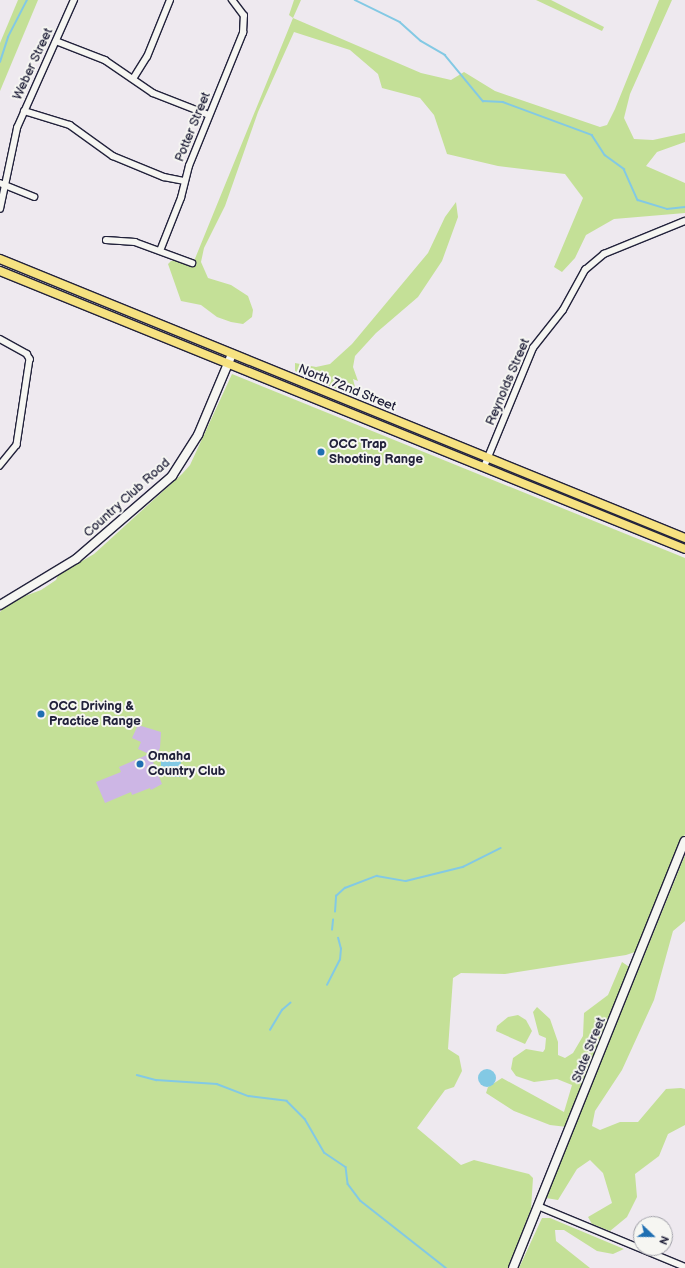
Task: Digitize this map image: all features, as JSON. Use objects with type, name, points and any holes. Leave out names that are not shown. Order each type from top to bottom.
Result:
[{"type":"main road","name":"North 72nd Street","points":[[0,259],[234,351],[488,458],[685,538]]},
{"type":"main road","name":"North 72nd Street","points":[[0,271],[685,549]]},
{"type":"street","name":"Weber Street","points":[[0,191],[15,134],[74,0]]},
{"type":"street","points":[[133,78],[147,57],[170,0]]},
{"type":"street","name":"Potter Street","points":[[160,251],[181,198],[185,181],[209,115],[243,33],[245,22],[243,12],[232,0]]},
{"type":"street","points":[[56,40],[105,60],[154,93],[209,115]]},
{"type":"street","points":[[24,111],[70,125],[113,156],[164,177],[185,181]]},
{"type":"street","name":"Weber Street","points":[[0,208],[2,184]]},
{"type":"street","points":[[2,184],[34,197]]},
{"type":"street","name":"Reynolds Street","points":[[484,468],[537,341],[563,310],[585,270],[604,254],[685,221]]},
{"type":"street","points":[[106,240],[134,242],[192,263]]},
{"type":"street","points":[[0,339],[27,354],[30,359],[17,445],[0,466]]},
{"type":"street","name":"Country Club Road","points":[[0,605],[76,559],[172,476],[193,446],[234,351]]},
{"type":"street","name":"State Street","points":[[513,1268],[685,841]]},
{"type":"street","points":[[538,1206],[685,1267]]},
{"type":"green space","points":[[18,0],[38,0],[0,91],[0,43]]},
{"type":"green space","points":[[294,0],[301,0],[293,18],[289,15]]},
{"type":"green space","points":[[536,0],[551,0],[604,27],[602,31]]},
{"type":"green space","points":[[659,0],[672,0],[630,94],[624,118],[634,139],[653,140],[685,133],[685,142],[657,152],[646,166],[685,183],[685,213],[614,219],[586,235],[575,258],[562,272],[554,267],[583,198],[565,174],[498,166],[447,154],[434,115],[420,98],[382,88],[378,74],[350,50],[294,32],[258,112],[225,206],[204,248],[201,262],[208,278],[231,285],[248,296],[253,310],[252,317],[243,324],[231,322],[217,317],[201,305],[181,301],[168,264],[171,261],[179,261],[192,266],[293,18],[421,73],[451,80],[464,72],[495,91],[600,127],[607,125],[615,109]]},
{"type":"green space","points":[[456,202],[458,217],[442,261],[418,297],[376,333],[355,356],[353,367],[358,381],[353,379],[355,387],[352,390],[334,388],[295,371],[295,363],[316,367],[330,364],[352,344],[428,253],[445,217]]},
{"type":"green space","name":"Omaha Country Club","points":[[232,374],[685,558],[685,834],[638,951],[626,955],[505,974],[461,973],[453,978],[448,1049],[459,1056],[462,1071],[454,1087],[445,1090],[417,1128],[461,1165],[474,1160],[529,1174],[533,1178],[531,1209],[508,1268],[0,1268],[0,612],[9,602],[41,590],[56,580],[58,575],[94,554],[182,474],[190,465]]},
{"type":"green space","points":[[685,855],[685,921],[673,931],[654,1000],[622,1070],[595,1111],[592,1126],[600,1130],[620,1122],[638,1122],[666,1089],[681,1088],[685,1089],[685,1125],[668,1134],[659,1156],[635,1174],[637,1197],[627,1217],[610,1231],[592,1224],[588,1217],[612,1203],[603,1173],[590,1160],[577,1169],[558,1200],[546,1198]]},
{"type":"green space","points":[[622,962],[631,968],[567,1127],[550,1125],[514,1111],[486,1093],[488,1087],[502,1078],[564,1112],[572,1085],[557,1079],[534,1082],[516,1076],[511,1069],[513,1058],[526,1049],[543,1052],[545,1049],[546,1038],[539,1035],[533,1012],[537,1007],[550,1019],[558,1042],[558,1055],[565,1058],[573,1053],[583,1036],[584,1013],[608,995]]},
{"type":"green space","points":[[518,1015],[526,1020],[532,1031],[525,1044],[496,1031],[497,1026],[508,1017]]},
{"type":"green space","points":[[542,1218],[550,1218],[624,1249],[613,1254],[597,1251],[564,1230],[555,1230],[556,1241],[590,1268],[519,1268]]},
{"type":"water","points":[[181,758],[180,777],[169,777],[169,768],[161,766],[161,760]]},
{"type":"water","points":[[487,1069],[493,1072],[496,1078],[493,1084],[487,1087],[481,1084],[478,1078],[481,1072]]},
{"type":"building","name":"Omaha Country Club","points":[[138,725],[161,732],[160,748],[153,762],[162,784],[151,790],[150,788],[132,795],[131,792],[105,803],[96,782],[121,772],[119,767],[149,754],[138,749],[141,742],[132,738]]},
{"type":"waterway","points":[[0,62],[8,37],[27,0]]},
{"type":"waterway","points":[[355,0],[400,22],[421,41],[445,55],[483,101],[503,102],[592,135],[605,155],[624,169],[638,200],[667,209],[685,207]]},
{"type":"waterway","points":[[335,912],[336,896],[345,888],[377,876],[406,881],[463,867],[501,848]]},
{"type":"waterway","points":[[332,930],[333,920]]},
{"type":"waterway","points":[[327,985],[340,960],[341,949],[338,938]]},
{"type":"waterway","points":[[270,1030],[282,1010],[290,1003]]},
{"type":"waterway","points":[[137,1075],[156,1080],[217,1084],[249,1096],[287,1101],[305,1119],[325,1153],[346,1167],[348,1184],[361,1201],[446,1268]]},
{"type":"place","name":"OCC Trap Shooting Range","points":[[321,452]]},
{"type":"place","name":"OCC Driving & Practice Range","points":[[41,714]]},
{"type":"place","name":"Omaha Country Club","points":[[140,764]]}]
